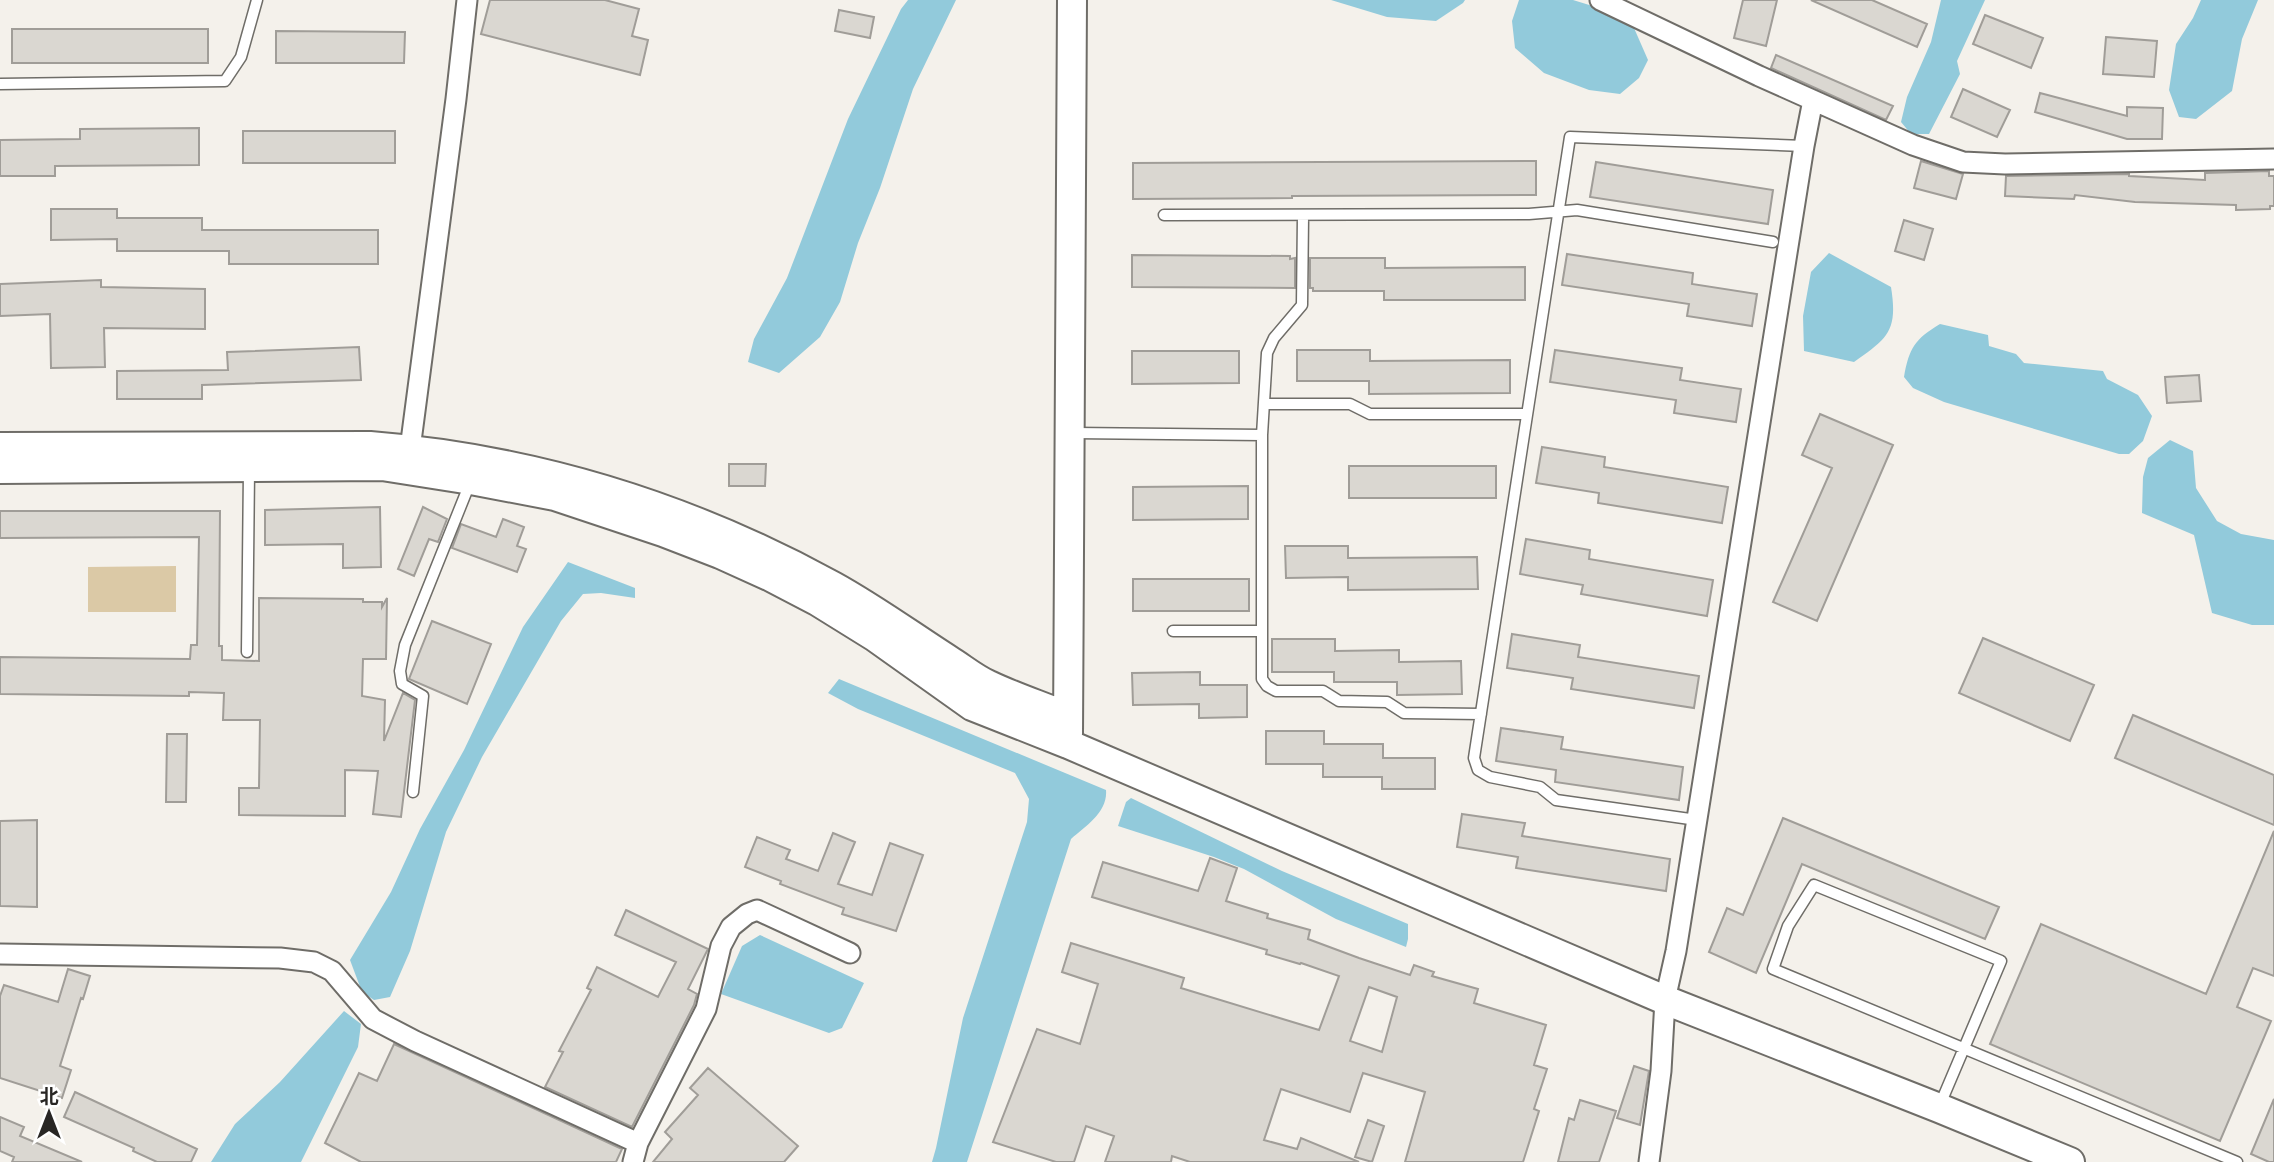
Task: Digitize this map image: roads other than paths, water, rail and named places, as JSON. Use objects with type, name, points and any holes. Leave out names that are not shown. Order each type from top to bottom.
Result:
[{"type":"main road","points":[[1068,730],[1072,0]]},
{"type":"main road","points":[[0,447],[369,446],[410,449],[544,472],[672,511],[724,533],[832,586],[987,684],[1068,730],[1665,1000],[2070,1162]]},
{"type":"main road","points":[[0,469],[382,466],[555,496],[651,527],[771,577],[885,643],[972,706],[1068,730]]},
{"type":"street","points":[[410,449],[467,0]]},
{"type":"street","points":[[1600,0],[1913,145],[1963,162],[2057,164],[2274,159]]},
{"type":"street","points":[[1649,1162],[1661,1071],[1665,1000],[1676,951],[1813,100]]},
{"type":"street","points":[[0,954],[280,958],[314,962],[332,971],[373,1019],[636,1153],[706,1009],[721,946],[731,927],[747,914],[757,910],[850,953]]},
{"type":"lane","points":[[0,84],[225,81],[241,57],[257,0]]},
{"type":"lane","points":[[1697,820],[1556,800],[1540,787],[1490,777],[1478,770],[1474,758],[1570,137],[1804,146]]},
{"type":"lane","points":[[1164,215],[1529,214],[1577,210],[1773,242]]},
{"type":"lane","points":[[1303,216],[1302,305],[1274,338],[1267,353],[1262,435],[1262,678],[1267,686],[1276,691],[1323,691],[1339,701],[1387,702],[1404,713],[1481,714]]},
{"type":"lane","points":[[1264,404],[1350,404],[1370,414],[1527,414]]},
{"type":"lane","points":[[1070,433],[1262,435]]},
{"type":"lane","points":[[247,652],[249,467]]},
{"type":"lane","points":[[413,792],[423,696],[402,684],[400,671],[405,645],[471,480]]},
{"type":"lane","points":[[1172,631],[1262,631]]},
{"type":"lane","points":[[1939,1108],[1965,1050],[2001,961],[1814,885],[1788,926],[1773,969],[1965,1050],[2237,1162]]},
{"type":"water","points":[[908,0],[956,0],[913,89],[880,188],[858,243],[840,302],[820,337],[779,373],[748,362],[754,339],[787,278],[848,119],[901,9]]},
{"type":"water","points":[[1331,0],[1465,0],[1436,21],[1387,17]]},
{"type":"water","points":[[1519,0],[1573,0],[1599,8],[1634,28],[1648,60],[1639,78],[1620,94],[1589,90],[1544,73],[1515,48],[1512,21]]},
{"type":"water","points":[[1941,0],[1985,0],[1957,61],[1960,74],[1929,134],[1911,134],[1901,122],[1907,97],[1931,42]]},
{"type":"water","points":[[2201,0],[2258,0],[2242,39],[2232,91],[2196,119],[2179,117],[2169,90],[2176,44]]},
{"type":"water","points":[[1829,253],[1891,287],[1893,314],[1888,332],[1854,362],[1804,351],[1803,316],[1811,272]]},
{"type":"water","points":[[1940,324],[1988,335],[1989,346],[2016,354],[2024,363],[2103,371],[2107,379],[2138,395],[2152,416],[2143,441],[2129,454],[2119,454],[1944,402],[1913,388],[1904,377],[1911,351],[1919,340]]},
{"type":"water","points":[[2170,440],[2193,451],[2196,488],[2217,521],[2241,534],[2274,540],[2274,625],[2252,625],[2212,613],[2194,535],[2142,513],[2143,477],[2148,458]]},
{"type":"water","points":[[568,562],[635,588],[635,598],[601,593],[583,594],[561,621],[482,757],[446,832],[410,951],[390,997],[374,1000],[362,992],[350,960],[391,892],[420,829],[464,750],[523,627]]},
{"type":"water","points":[[839,679],[1106,790],[1106,798],[1100,812],[1071,839],[967,1162],[932,1162],[963,1018],[1027,822],[1029,799],[1015,773],[858,709],[828,693]]},
{"type":"water","points":[[1131,798],[1282,871],[1408,924],[1406,947],[1336,919],[1244,869],[1118,826],[1126,802]]},
{"type":"water","points":[[760,935],[864,983],[842,1028],[829,1033],[721,994],[742,946]]},
{"type":"water","points":[[344,1011],[361,1024],[358,1047],[301,1162],[211,1162],[235,1124],[280,1082]]}]
